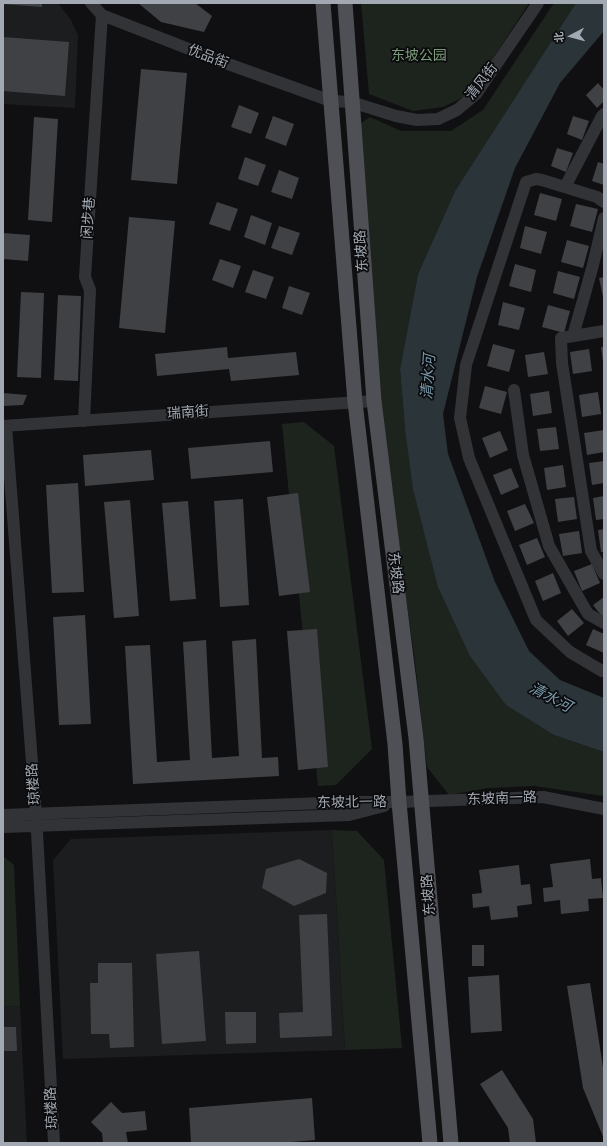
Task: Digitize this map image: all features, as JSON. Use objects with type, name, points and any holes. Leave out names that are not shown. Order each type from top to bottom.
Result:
[{"type":"main road","name":"东坡路","points":[[323,3],[355,402],[395,744],[430,1143]]},
{"type":"main road","name":"东坡路","points":[[345,3],[351,102],[374,401],[415,730],[451,1143]]},
{"type":"street","name":"优品街","points":[[90,3],[102,15],[217,60],[331,101]]},
{"type":"street","name":"清风街","points":[[331,101],[351,102],[396,116],[417,120],[438,119],[457,110],[476,94],[538,3]]},
{"type":"street","name":"闲步巷","points":[[84,421],[90,290],[85,277],[102,15]]},
{"type":"street","points":[[565,187],[604,114]]},
{"type":"street","points":[[604,202],[596,197],[542,180],[536,179],[526,182],[466,365],[460,418],[469,458],[536,620],[570,652],[604,671]]},
{"type":"street","points":[[573,336],[594,265],[604,218]]},
{"type":"street","points":[[604,331],[561,338],[562,363],[591,551],[604,574]]},
{"type":"street","points":[[514,390],[523,455],[549,546],[588,614],[604,624]]},
{"type":"street","name":"瑞南街","points":[[5,426],[374,401]]},
{"type":"street","name":"琼楼路","points":[[5,426],[37,826],[54,1143]]},
{"type":"street","name":"东坡南一路","points":[[399,802],[543,797],[604,809]]},
{"type":"street","name":"东坡北一路","points":[[3,815],[350,802],[399,802]]},
{"type":"street","name":"东坡北一路","points":[[3,827],[349,816],[399,802]]},
{"type":"shaded area","points":[[3,3],[58,3],[71,20],[78,35],[75,108],[3,104]]},
{"type":"shaded area","points":[[332,830],[345,1050],[63,1059],[53,860],[71,839]]},
{"type":"shaded area","points":[[20,1006],[27,1143],[3,1143],[3,1007]]},
{"type":"green space","name":"东坡公园","points":[[361,3],[529,3],[482,75],[466,96],[443,107],[413,111],[369,94]]},
{"type":"green space","points":[[554,3],[576,3],[455,191],[418,274],[400,369],[405,429],[554,735],[604,752],[604,796],[534,786],[488,788],[449,795],[427,767],[414,654],[386,456],[358,125],[370,117],[401,131],[451,131],[483,110]]},
{"type":"green space","points":[[304,422],[334,446],[372,749],[336,785],[318,786],[282,424]]},
{"type":"green space","points":[[332,830],[357,831],[384,860],[402,1048],[345,1050]]},
{"type":"green space","points":[[3,856],[14,865],[20,1006],[3,1007]]},
{"type":"water","name":"清水河","points":[[576,3],[604,3],[604,31],[560,83],[515,168],[477,277],[443,414],[448,454],[495,582],[529,651],[560,680],[604,698],[604,752],[554,735],[506,705],[470,656],[438,587],[413,489],[405,429],[400,369],[418,274],[455,191]]},
{"type":"building","points":[[42,3],[42,7],[3,4]]},
{"type":"building","points":[[138,3],[195,3],[212,16],[204,32],[161,22]]},
{"type":"building","points":[[3,37],[69,42],[65,96],[3,91]]},
{"type":"building","points":[[141,69],[187,73],[177,184],[131,180]]},
{"type":"building","points":[[598,83],[604,90],[604,101],[597,108],[586,95]]},
{"type":"building","points":[[239,105],[259,113],[251,134],[231,127]]},
{"type":"building","points":[[273,116],[294,124],[286,146],[265,138]]},
{"type":"building","points":[[573,116],[589,121],[582,140],[567,134]]},
{"type":"building","points":[[34,117],[58,119],[52,222],[28,220]]},
{"type":"building","points":[[557,148],[573,153],[566,172],[551,166]]},
{"type":"building","points":[[245,157],[266,165],[258,186],[238,179]]},
{"type":"building","points":[[598,162],[604,164],[604,185],[592,181]]},
{"type":"building","points":[[279,170],[299,178],[292,199],[271,192]]},
{"type":"building","points":[[540,193],[562,199],[556,221],[534,215]]},
{"type":"building","points":[[217,202],[238,209],[230,231],[209,224]]},
{"type":"building","points":[[576,204],[598,209],[592,232],[570,226]]},
{"type":"building","points":[[251,215],[272,223],[265,245],[244,237]]},
{"type":"building","points":[[129,217],[175,221],[165,333],[119,328]]},
{"type":"building","points":[[279,226],[300,233],[292,255],[271,248]]},
{"type":"building","points":[[525,226],[547,232],[541,254],[520,248]]},
{"type":"building","points":[[3,233],[30,235],[28,261],[3,259]]},
{"type":"building","points":[[567,240],[589,246],[583,268],[561,262]]},
{"type":"building","points":[[220,259],[241,266],[233,288],[212,280]]},
{"type":"building","points":[[515,264],[536,270],[531,292],[509,286]]},
{"type":"building","points":[[253,270],[274,277],[266,299],[245,292]]},
{"type":"building","points":[[558,271],[580,277],[574,299],[553,293]]},
{"type":"building","points":[[604,277],[604,297],[603,297],[599,278]]},
{"type":"building","points":[[289,286],[310,293],[302,315],[282,308]]},
{"type":"building","points":[[21,292],[44,293],[41,378],[17,377]]},
{"type":"building","points":[[58,295],[81,296],[78,381],[54,380]]},
{"type":"building","points":[[503,302],[525,308],[519,330],[498,325]]},
{"type":"building","points":[[548,305],[570,311],[564,333],[542,327]]},
{"type":"building","points":[[493,344],[515,350],[509,372],[487,366]]},
{"type":"building","points":[[227,347],[228,358],[296,352],[299,375],[231,381],[229,369],[157,376],[155,354]]},
{"type":"building","points":[[601,347],[604,347],[604,362],[603,362]]},
{"type":"building","points":[[589,349],[592,371],[573,374],[570,352]]},
{"type":"building","points":[[544,352],[548,374],[528,377],[525,355]]},
{"type":"building","points":[[485,386],[507,392],[501,414],[479,408]]},
{"type":"building","points":[[549,391],[552,413],[533,416],[530,394]]},
{"type":"building","points":[[598,392],[601,414],[582,417],[579,395]]},
{"type":"building","points":[[3,393],[27,395],[23,405],[3,406]]},
{"type":"building","points":[[556,427],[559,449],[540,451],[537,429]]},
{"type":"building","points":[[604,430],[604,452],[587,455],[584,433]]},
{"type":"building","points":[[500,431],[508,450],[490,458],[482,438]]},
{"type":"building","points":[[270,441],[273,472],[191,479],[188,448]]},
{"type":"building","points":[[151,450],[154,480],[85,486],[83,455]]},
{"type":"building","points":[[604,461],[604,483],[592,485],[589,463]]},
{"type":"building","points":[[563,465],[566,487],[547,490],[544,468]]},
{"type":"building","points":[[511,468],[519,487],[501,495],[493,475]]},
{"type":"building","points":[[78,483],[84,592],[52,593],[46,485]]},
{"type":"building","points":[[298,493],[310,592],[279,596],[267,497]]},
{"type":"building","points":[[604,496],[604,519],[596,520],[593,498]]},
{"type":"building","points":[[574,497],[577,519],[558,522],[555,499]]},
{"type":"building","points":[[243,499],[249,605],[220,607],[214,501]]},
{"type":"building","points":[[130,500],[139,616],[114,618],[104,502]]},
{"type":"building","points":[[188,501],[196,599],[170,601],[162,503]]},
{"type":"building","points":[[525,504],[534,523],[515,531],[507,511]]},
{"type":"building","points":[[604,529],[604,552],[601,552],[598,530]]},
{"type":"building","points":[[579,531],[582,553],[563,556],[559,534]]},
{"type":"building","points":[[537,538],[545,557],[527,565],[519,545]]},
{"type":"building","points":[[592,564],[600,583],[582,591],[574,571]]},
{"type":"building","points":[[553,573],[561,593],[543,601],[535,581]]},
{"type":"building","points":[[604,597],[604,619],[593,605]]},
{"type":"building","points":[[572,609],[584,623],[568,636],[557,621]]},
{"type":"building","points":[[85,615],[91,724],[59,725],[53,617]]},
{"type":"building","points":[[317,629],[328,767],[298,770],[287,631]]},
{"type":"building","points":[[593,629],[604,634],[604,653],[586,645]]},
{"type":"building","points":[[256,639],[262,758],[278,757],[279,776],[133,784],[125,646],[150,645],[157,762],[190,760],[183,642],[206,640],[212,758],[239,756],[232,641]]},
{"type":"building","points":[[299,859],[327,873],[326,893],[294,906],[262,888],[266,869]]},
{"type":"building","points":[[590,859],[592,879],[601,878],[603,898],[588,899],[589,911],[561,914],[560,900],[544,902],[543,888],[553,887],[550,864]]},
{"type":"building","points":[[519,865],[521,885],[530,884],[532,904],[517,906],[518,917],[491,920],[489,906],[473,908],[472,894],[482,893],[479,870]]},
{"type":"building","points":[[327,914],[332,1036],[280,1038],[279,1013],[303,1012],[299,915]]},
{"type":"building","points":[[472,945],[484,945],[484,966],[472,966]]},
{"type":"building","points":[[199,951],[206,1041],[162,1044],[156,954]]},
{"type":"building","points":[[98,963],[132,963],[134,1047],[110,1048],[109,1034],[91,1034],[90,983],[98,983]]},
{"type":"building","points":[[499,975],[502,1031],[471,1033],[468,977]]},
{"type":"building","points":[[590,983],[604,1074],[604,1139],[583,1088],[567,986]]},
{"type":"building","points":[[225,1012],[256,1012],[256,1043],[226,1044]]},
{"type":"building","points":[[3,1027],[16,1027],[17,1051],[3,1051]]},
{"type":"building","points":[[502,1070],[533,1119],[536,1143],[510,1143],[508,1128],[480,1084]]},
{"type":"building","points":[[312,1098],[315,1140],[280,1143],[191,1143],[189,1108]]},
{"type":"building","points":[[111,1102],[122,1113],[145,1111],[147,1130],[126,1132],[128,1143],[103,1143],[102,1133],[91,1122]]}]
